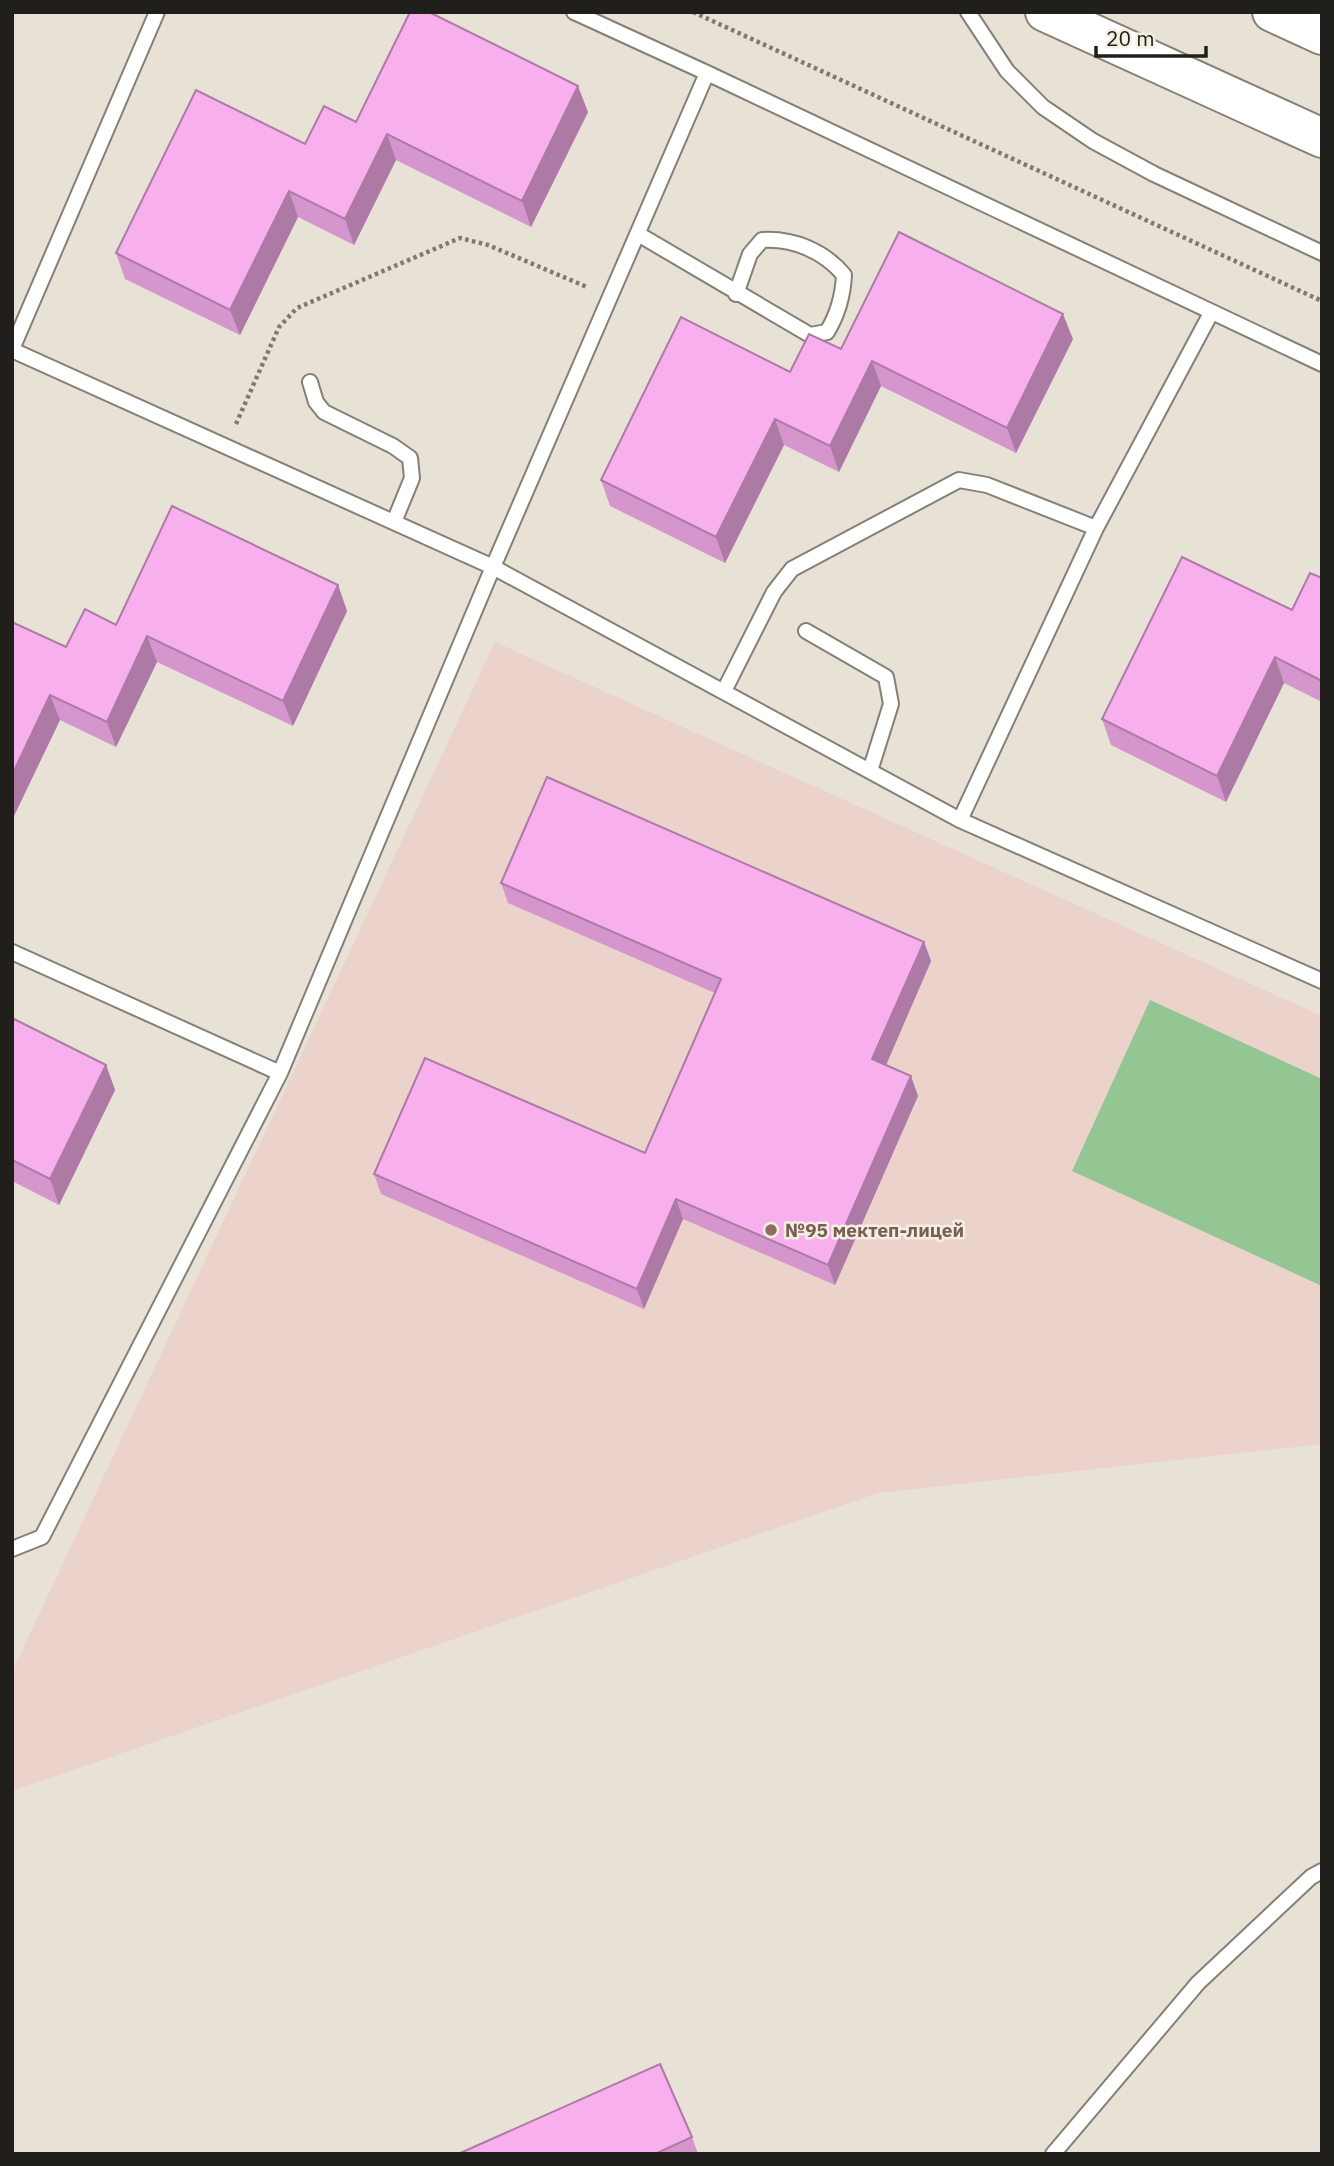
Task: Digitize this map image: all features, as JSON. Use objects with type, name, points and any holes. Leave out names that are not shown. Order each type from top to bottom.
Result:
[{"type":"main road","points":[[1045,12],[1322,138]]},
{"type":"main road","points":[[1272,12],[1322,35]]},
{"type":"lane","points":[[157,12],[12,349],[493,567],[960,820],[1322,981]]},
{"type":"lane","points":[[574,12],[707,72],[1322,364]]},
{"type":"lane","points":[[968,12],[983,38],[1016,80],[1043,107],[1093,141],[1154,174],[1322,253]]},
{"type":"lane","points":[[12,1549],[42,1537],[280,1073],[493,567],[707,72]]},
{"type":"lane","points":[[638,234],[736,294],[810,335],[827,332],[834,321],[843,294],[845,275],[832,260],[799,244],[775,239],[762,240],[750,254],[736,294]]},
{"type":"lane","points":[[960,820],[1096,528],[1211,313]]},
{"type":"lane","points":[[310,382],[316,402],[324,412],[393,446],[410,458],[412,478],[394,522]]},
{"type":"lane","points":[[723,691],[774,592],[792,569],[959,480],[987,485],[1096,528]]},
{"type":"lane","points":[[806,631],[886,677],[891,704],[870,771]]},
{"type":"lane","points":[[12,953],[280,1073]]},
{"type":"lane","points":[[1053,2154],[1198,1983],[1311,1877],[1322,1871]]},
{"type":"path","points":[[693,12],[1322,301]]},
{"type":"path","points":[[226,446],[279,327],[297,308],[460,238],[488,246],[611,296]]},
{"type":"shaded area","name":"№95 мектеп-лицей","points":[[495,642],[1322,1016],[1322,1444],[878,1493],[12,1791],[12,1672]]},
{"type":"green space","points":[[1150,1000],[1322,1079],[1322,1286],[1072,1171]]},
{"type":"building","points":[[410,12],[429,12],[578,86],[522,201],[387,134],[345,219],[289,191],[230,310],[116,253],[196,90],[305,144],[324,106],[356,122]]},
{"type":"building","points":[[899,232],[1063,314],[1007,428],[872,361],[830,446],[775,419],[716,537],[601,480],[681,317],[790,372],[809,334],[841,349]]},
{"type":"building","points":[[172,506],[338,585],[283,701],[147,636],[107,722],[50,695],[12,775],[12,622],[66,647],[85,609],[116,625]]},
{"type":"building","points":[[1182,557],[1292,610],[1310,573],[1322,578],[1322,681],[1275,657],[1217,776],[1102,719]]},
{"type":"building","points":[[547,777],[924,942],[872,1059],[911,1076],[828,1265],[676,1199],[637,1289],[374,1174],[425,1058],[645,1153],[721,979],[501,883]]},
{"type":"building","points":[[12,1018],[106,1065],[50,1179],[12,1160]]},
{"type":"building","points":[[660,2064],[692,2137],[655,2154],[458,2154]]},
{"type":"place","name":"№95 мектеп-лицей","points":[[771,1230]]}]
